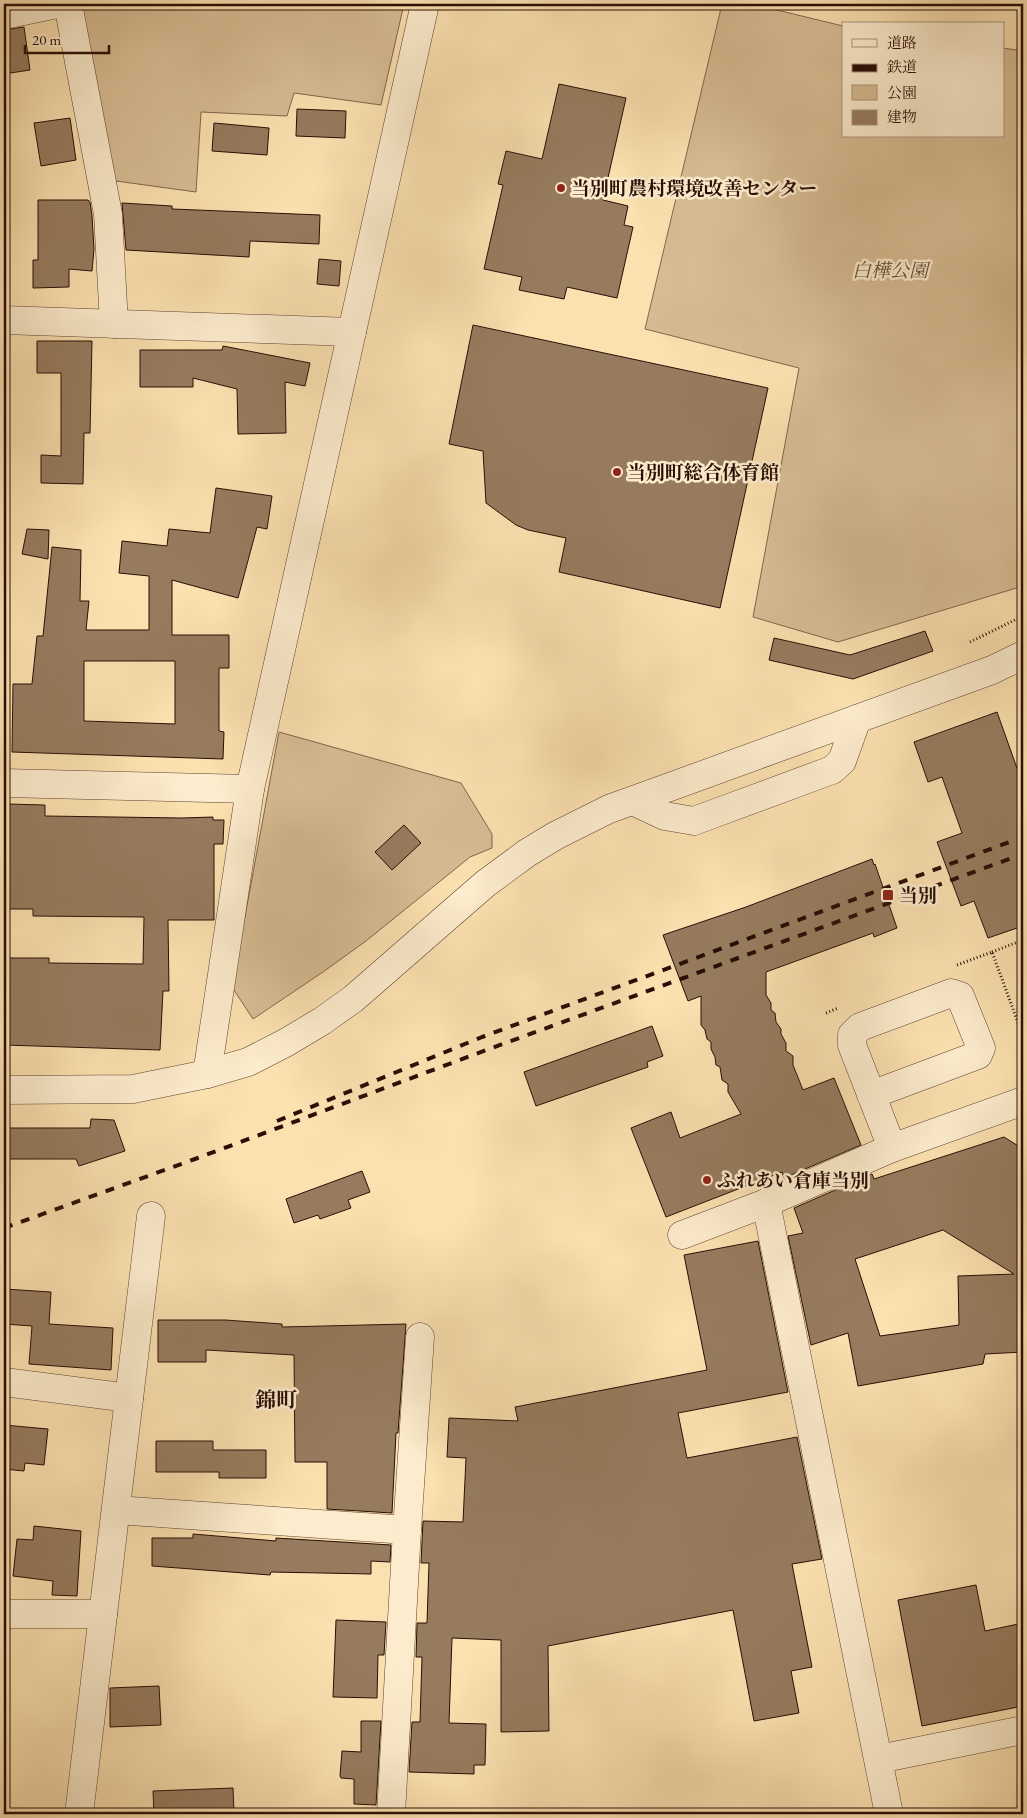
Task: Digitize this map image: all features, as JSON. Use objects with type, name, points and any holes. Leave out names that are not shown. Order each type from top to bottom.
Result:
[{"type":"street","points":[[4,15],[57,4]]},
{"type":"street","points":[[68,4],[108,214],[114,324]]},
{"type":"street","points":[[206,1074],[250,789],[426,4]]},
{"type":"street","points":[[4,320],[352,332]]},
{"type":"street","points":[[4,1090],[133,1089],[206,1074],[248,1062],[322,1022],[353,999],[485,884],[527,853],[555,836],[610,809],[992,670],[1023,656]]},
{"type":"street","points":[[633,801],[665,816],[694,821],[832,770],[842,761],[857,719]]},
{"type":"street","points":[[4,783],[250,789]]},
{"type":"street","points":[[871,1095],[978,1055],[981,1048],[960,996],[951,993],[860,1027],[852,1035],[852,1045],[871,1095],[892,1148]]},
{"type":"street","points":[[682,1235],[766,1203],[892,1148],[1023,1101]]},
{"type":"street","points":[[766,1203],[889,1814]]},
{"type":"street","points":[[79,1814],[151,1216]]},
{"type":"street","points":[[391,1814],[420,1337]]},
{"type":"street","points":[[4,1382],[129,1398]]},
{"type":"street","points":[[116,1510],[407,1530]]},
{"type":"street","points":[[4,1614],[103,1614]]},
{"type":"street","points":[[879,1759],[1023,1730]]},
{"type":"path","points":[[970,642],[1023,616]]},
{"type":"path","points":[[992,952],[1023,940]]},
{"type":"green space","points":[[78,4],[404,4],[381,105],[294,93],[287,116],[201,112],[196,192],[109,180]]},
{"type":"green space","name":"白樺公園","points":[[722,4],[752,4],[842,26],[842,138],[1004,138],[1004,48],[1023,51],[1023,586],[838,642],[753,617],[799,368],[645,329]]},
{"type":"green space","points":[[279,732],[461,783],[492,834],[492,848],[470,857],[366,941],[253,1019],[232,987]]},
{"type":"building","points":[[24,27],[30,70],[4,74],[4,30]]},
{"type":"building","name":"当別町農村環境改善センター","points":[[559,84],[626,98],[603,200],[628,206],[624,225],[633,227],[617,298],[567,287],[564,299],[519,290],[522,277],[484,269],[503,185],[498,184],[506,151],[542,159]]},
{"type":"building","points":[[297,109],[346,111],[345,138],[296,136]]},
{"type":"building","points":[[70,118],[76,160],[41,166],[34,123]]},
{"type":"building","points":[[214,123],[269,128],[267,155],[212,151]]},
{"type":"building","points":[[38,200],[88,200],[90,202],[94,249],[92,271],[69,269],[69,287],[33,288],[33,260],[38,260]]},
{"type":"building","points":[[122,203],[172,206],[172,209],[320,215],[319,244],[250,241],[249,257],[126,250]]},
{"type":"building","points":[[319,259],[341,261],[339,286],[317,284]]},
{"type":"building","name":"当別町総合体育館","points":[[473,325],[768,388],[720,608],[559,572],[566,538],[528,530],[516,525],[486,503],[483,451],[449,444]]},
{"type":"building","points":[[37,341],[92,341],[90,433],[84,433],[83,484],[41,483],[41,455],[61,456],[61,373],[37,373]]},
{"type":"building","points":[[223,346],[310,363],[305,386],[285,382],[286,433],[238,434],[237,389],[193,378],[193,387],[140,387],[140,350],[222,350]]},
{"type":"building","points":[[216,488],[272,496],[267,529],[257,527],[238,598],[172,580],[172,635],[229,635],[229,668],[219,668],[219,731],[224,732],[223,759],[12,752],[13,684],[32,684],[37,636],[43,636],[52,547],[81,550],[80,601],[89,601],[86,630],[149,630],[149,576],[119,573],[122,541],[167,546],[169,529],[210,533]],"holes":[[[84,661],[175,661],[175,724],[84,721]]]},
{"type":"building","points":[[27,529],[49,530],[48,559],[22,554]]},
{"type":"building","points":[[925,631],[933,651],[853,679],[769,660],[774,638],[850,655]]},
{"type":"building","points":[[997,712],[1023,785],[1023,926],[988,938],[974,901],[961,906],[937,842],[962,833],[942,777],[928,782],[914,742]]},
{"type":"building","points":[[8,804],[45,805],[45,816],[213,817],[213,820],[224,820],[223,844],[214,844],[214,920],[168,920],[169,991],[163,991],[160,1050],[4,1045],[4,963],[6,963],[6,958],[49,958],[49,963],[143,964],[144,917],[33,916],[33,909],[4,909],[4,881],[7,881]]},
{"type":"building","points":[[404,825],[421,843],[392,870],[375,852]]},
{"type":"building","points":[[872,859],[897,928],[874,937],[873,933],[766,972],[766,995],[771,1003],[771,1010],[775,1013],[776,1022],[781,1029],[781,1034],[786,1043],[786,1051],[793,1056],[793,1065],[803,1090],[834,1078],[861,1145],[784,1178],[782,1172],[666,1217],[631,1128],[671,1112],[680,1138],[741,1114],[728,1092],[728,1084],[722,1080],[720,1067],[716,1065],[711,1049],[711,1042],[707,1039],[705,1030],[701,1025],[701,996],[688,1001],[663,935],[746,907]]},
{"type":"building","points":[[652,1026],[663,1056],[647,1062],[648,1067],[536,1106],[524,1072]]},
{"type":"building","points":[[91,1119],[114,1120],[125,1151],[79,1166],[76,1159],[4,1159],[5,1128],[90,1128]]},
{"type":"building","points":[[1004,1137],[1023,1149],[1023,1352],[985,1354],[983,1364],[858,1386],[848,1333],[811,1345],[788,1236],[803,1233],[794,1208],[872,1174],[874,1179]],"holes":[[[943,1230],[1014,1274],[958,1276],[959,1325],[880,1336],[855,1259]]]},
{"type":"building","points":[[362,1171],[370,1192],[348,1200],[351,1208],[320,1219],[318,1215],[294,1223],[286,1199]]},
{"type":"building","points":[[758,1241],[788,1392],[678,1413],[687,1458],[797,1437],[822,1559],[792,1564],[812,1667],[791,1671],[799,1713],[754,1721],[733,1610],[548,1646],[549,1731],[501,1732],[501,1640],[452,1638],[449,1723],[486,1724],[485,1765],[474,1765],[474,1774],[409,1772],[412,1722],[420,1722],[422,1657],[416,1657],[417,1623],[427,1623],[429,1563],[421,1563],[423,1521],[463,1522],[466,1458],[447,1457],[449,1418],[518,1421],[515,1407],[707,1370],[684,1255]]},
{"type":"building","points":[[4,1289],[51,1292],[49,1324],[113,1328],[111,1370],[29,1364],[32,1326],[4,1324]]},
{"type":"building","points":[[158,1320],[225,1320],[282,1324],[282,1327],[406,1324],[398,1433],[396,1433],[392,1513],[327,1509],[327,1462],[295,1462],[294,1355],[206,1350],[206,1362],[158,1362]]},
{"type":"building","points":[[4,1425],[48,1429],[44,1465],[25,1463],[24,1471],[4,1469]]},
{"type":"building","points":[[156,1441],[213,1441],[213,1450],[266,1450],[266,1478],[219,1478],[219,1472],[156,1472]]},
{"type":"building","points":[[34,1526],[81,1531],[77,1596],[52,1595],[53,1581],[13,1576],[17,1539],[33,1540]]},
{"type":"building","points":[[193,1534],[276,1541],[276,1538],[391,1545],[390,1562],[371,1561],[371,1574],[271,1572],[270,1575],[152,1566],[152,1538],[193,1538]]},
{"type":"building","points":[[976,1585],[985,1631],[1023,1623],[1023,1706],[922,1726],[898,1600]]},
{"type":"building","points":[[336,1620],[386,1622],[384,1655],[378,1655],[377,1698],[333,1697]]},
{"type":"building","points":[[159,1686],[161,1725],[110,1727],[110,1688]]},
{"type":"building","points":[[361,1721],[381,1721],[376,1805],[354,1804],[354,1779],[341,1778],[340,1776],[342,1751],[361,1752]]},
{"type":"building","points":[[233,1788],[234,1813],[154,1814],[153,1791]]},
{"type":"railway","points":[[277,1121],[482,1037],[1023,837]]},
{"type":"railway","points":[[4,1228],[1023,854]]},
{"type":"place","name":"当別町農村環境改善センター","points":[[561,188]]},
{"type":"place","name":"当別町総合体育館","points":[[617,472]]},
{"type":"place","name":"当別","points":[[888,895]]},
{"type":"place","name":"ふれあい倉庫当別","points":[[707,1180]]},
{"type":"district","name":"錦町","points":[[276,1400]]}]
